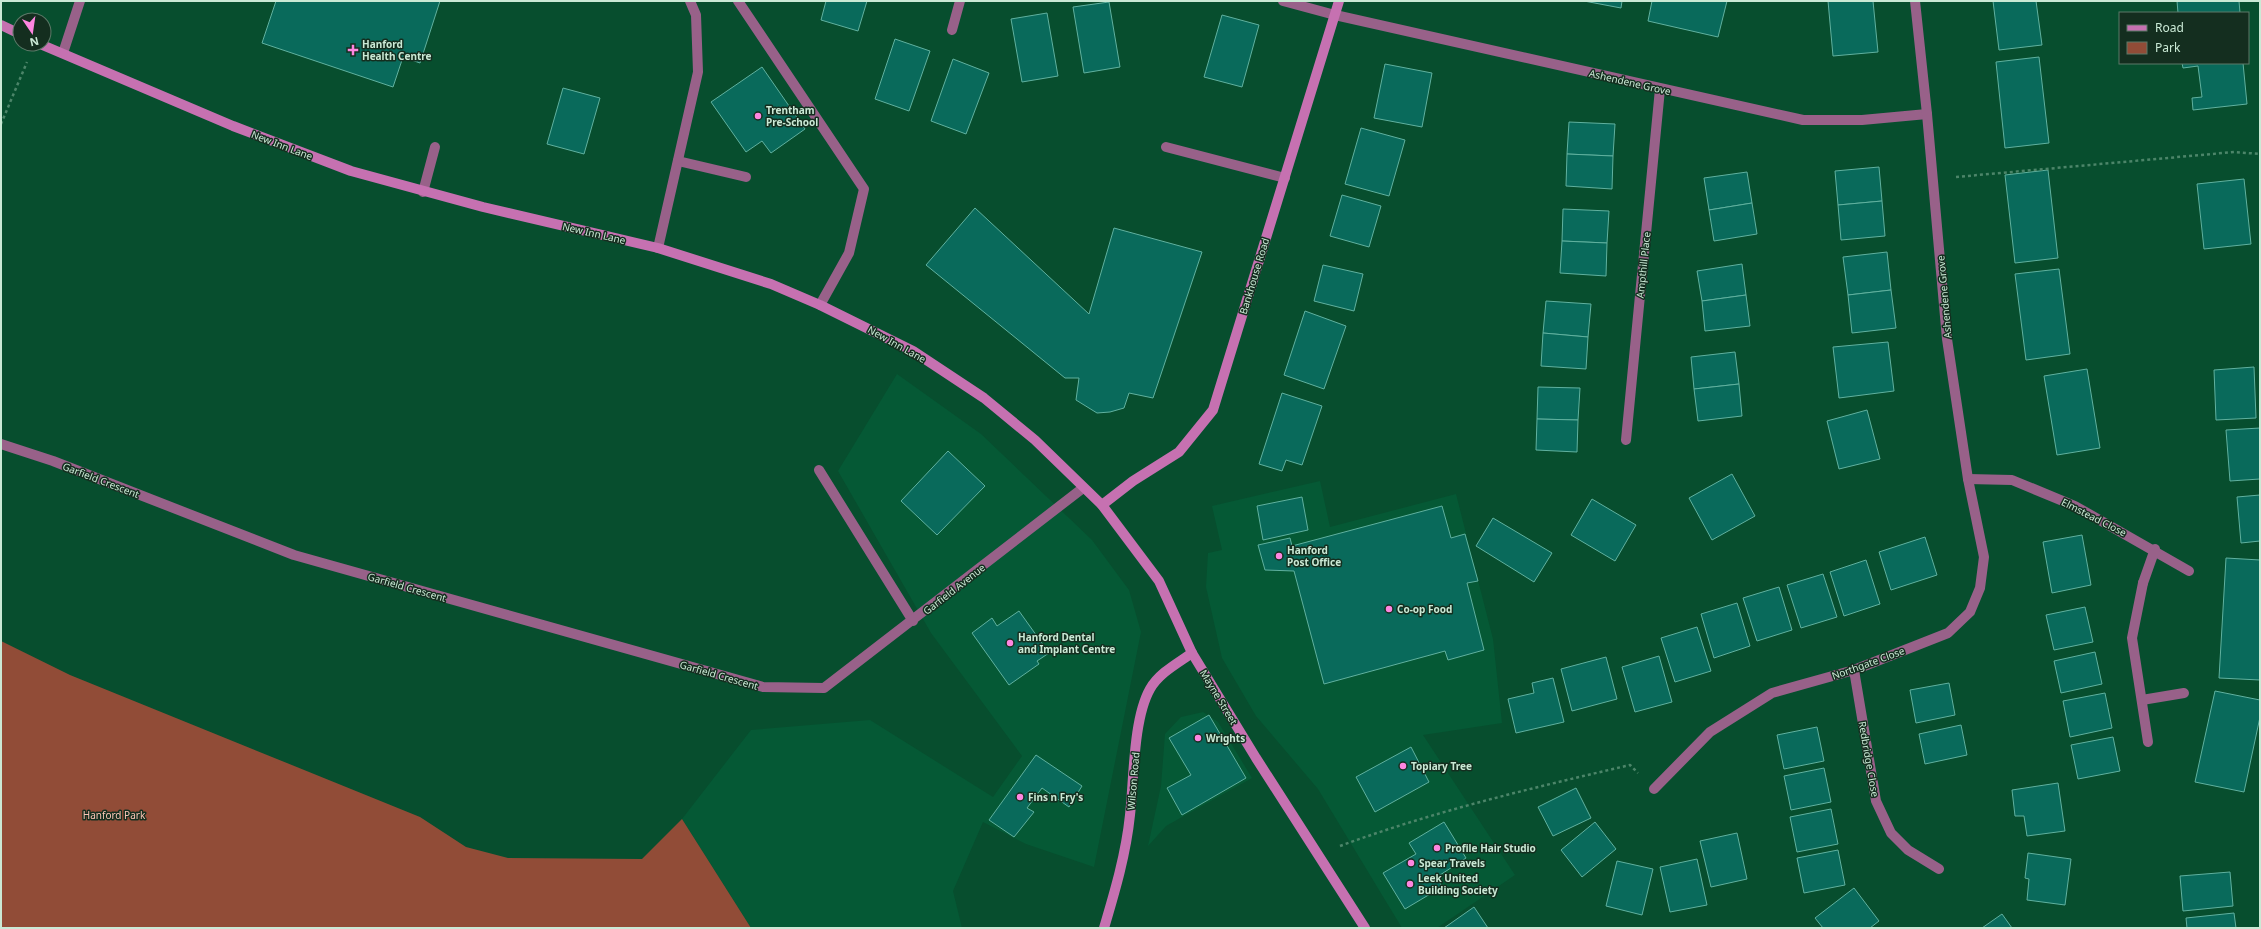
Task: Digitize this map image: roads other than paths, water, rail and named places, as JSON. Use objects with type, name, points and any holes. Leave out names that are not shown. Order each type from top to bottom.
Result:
[{"type":"street","points":[[63,53],[80,1]]},
{"type":"street","points":[[658,248],[698,72],[696,15],[690,1]]},
{"type":"street","points":[[738,1],[864,189],[848,253],[820,305]]},
{"type":"street","points":[[952,30],[960,1]]},
{"type":"street","name":"Ashendene Grove","points":[[1283,1],[1335,15],[1803,120],[1862,120],[1927,114]]},
{"type":"street","name":"Bankhouse Road","points":[[1102,505],[1133,480],[1179,452],[1213,410],[1339,1]]},
{"type":"street","name":"Ashendene Grove","points":[[1915,1],[1927,114],[1947,339],[1968,479]]},
{"type":"street","points":[[1,25],[12,30]]},
{"type":"street","name":"New Inn Lane","points":[[52,49],[248,132],[351,171],[423,192],[658,248],[771,284],[820,305],[913,351],[984,398],[1035,440],[1102,505]]},
{"type":"street","name":"Ampthill Place","points":[[1626,440],[1660,89]]},
{"type":"street","points":[[423,192],[435,147]]},
{"type":"street","points":[[1166,147],[1285,178]]},
{"type":"street","points":[[678,161],[746,178]]},
{"type":"street","name":"Garfield Crescent","points":[[1,444],[53,462],[294,555],[763,687],[824,688]]},
{"type":"street","points":[[818,470],[912,621]]},
{"type":"street","name":"Elmstead Close","points":[[1968,479],[2012,480],[2075,506],[2155,550],[2189,571]]},
{"type":"street","name":"Northgate Close","points":[[1654,789],[1710,732],[1772,693],[1854,670],[1948,633],[1970,612],[1980,588],[1984,556],[1968,479]]},
{"type":"street","name":"Garfield Avenue","points":[[824,688],[1083,488]]},
{"type":"street","name":"Mayne Street","points":[[1102,505],[1159,580],[1192,653],[1256,758],[1364,928]]},
{"type":"street","points":[[2148,742],[2132,638],[2143,583],[2155,550]]},
{"type":"street","name":"Wilson Road","points":[[1104,928],[1118,880],[1130,816],[1132,775],[1144,706],[1150,688],[1162,676],[1192,653]]},
{"type":"street","name":"Redbridge Close","points":[[1854,670],[1876,801],[1891,832],[1908,850],[1939,869]]},
{"type":"street","points":[[2142,700],[2184,693]]},
{"type":"place","name":"Hanford Health Centre","points":[[353,50]]},
{"type":"place","name":"Trentham Pre-School","points":[[758,116]]},
{"type":"place","name":"Hanford Post Office","points":[[1279,556]]},
{"type":"place","name":"Co-op Food","points":[[1389,609]]},
{"type":"place","name":"Hanford Dental and Implant Centre","points":[[1010,643]]},
{"type":"place","name":"Wrights","points":[[1198,738]]},
{"type":"place","name":"Topiary Tree","points":[[1403,766]]},
{"type":"place","name":"Fins n Fry's","points":[[1020,797]]},
{"type":"place","name":"Profile Hair Studio","points":[[1437,848]]},
{"type":"place","name":"Spear Travels","points":[[1411,863]]},
{"type":"place","name":"Leek United Building Society","points":[[1410,884]]},
{"type":"park label","name":"Hanford Park","points":[[114,815]]}]
